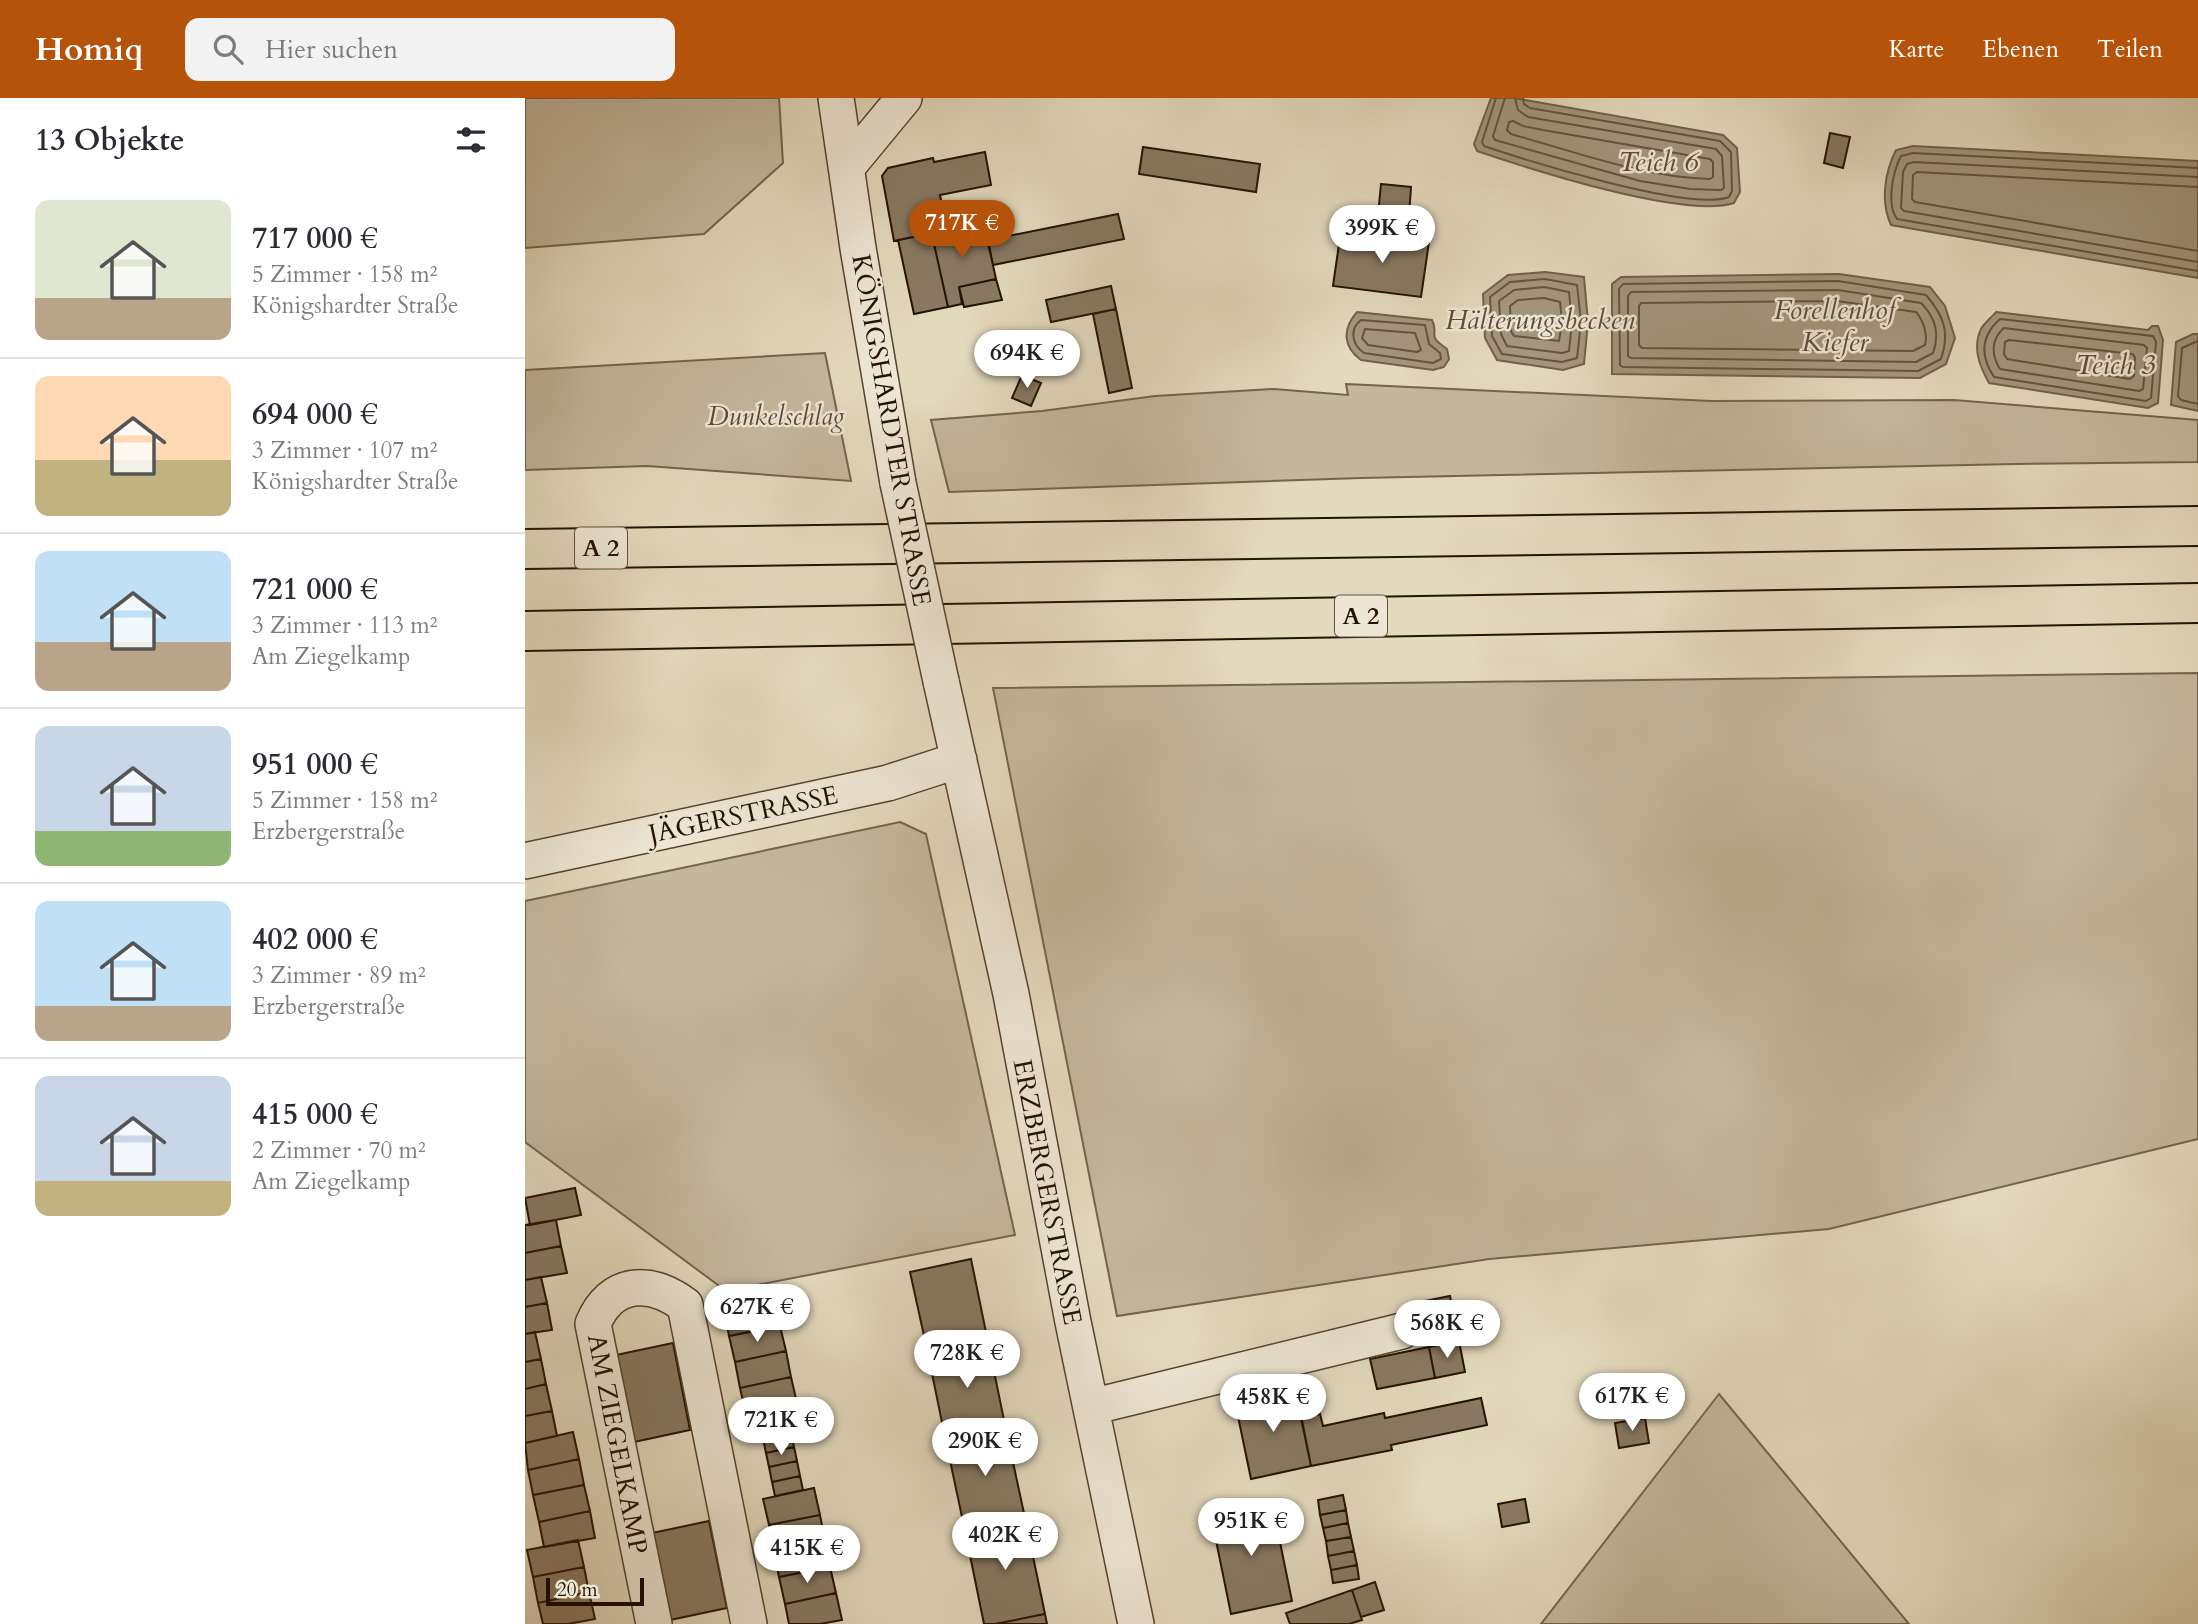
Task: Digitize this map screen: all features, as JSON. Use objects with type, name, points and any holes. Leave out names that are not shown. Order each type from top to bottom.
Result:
[{"type":"highway","name":"A 2","points":[[525,549],[2198,526]]},
{"type":"highway","name":"A 2","points":[[525,631],[2198,603]]},
{"type":"street","name":"KÖNIGSHARDTER STRASSE","points":[[837,98],[898,483],[959,760]]},
{"type":"street","points":[[847,167],[904,98]]},
{"type":"street","name":"JÄGERSTRASSE","points":[[525,861],[888,783],[959,760]]},
{"type":"street","name":"ERZBERGERSTRASSE","points":[[959,760],[1011,994],[1062,1268],[1136,1624]]},
{"type":"street","name":"AM ZIEGELKAMP","points":[[654,1624],[593,1324],[599,1309],[608,1300],[633,1287],[648,1287],[673,1297],[685,1306],[749,1624]]},
{"type":"street","points":[[1091,1407],[1402,1331]]},
{"type":"green space","points":[[525,98],[779,98],[783,163],[704,234],[525,248]]},
{"type":"green space","name":"Dunkelschlag","points":[[825,353],[851,481],[647,466],[525,470],[525,370]]},
{"type":"green space","points":[[1346,384],[1711,401],[1954,400],[2198,420],[2198,462],[1361,478],[949,492],[931,420],[1042,411],[1155,396],[1274,389],[1348,395]]},
{"type":"green space","points":[[2198,673],[2198,1139],[1829,1229],[1489,1259],[1117,1316],[993,688]]},
{"type":"green space","points":[[900,822],[926,834],[1015,1235],[726,1291],[525,1142],[525,901]]},
{"type":"green space","points":[[1719,1394],[1909,1624],[1541,1624]]},
{"type":"water","name":"Teich 6","points":[[1491,98],[1514,98],[1723,135],[1737,148],[1740,192],[1734,203],[1711,206],[1680,204],[1607,190],[1477,151],[1474,144]]},
{"type":"water","points":[[1913,146],[2198,161],[2198,278],[1891,225],[1885,197],[1889,168],[1896,150]]},
{"type":"water","name":"Hälterungsbecken","points":[[1545,272],[1584,277],[1588,322],[1584,364],[1563,370],[1497,360],[1485,338],[1483,294],[1508,275]]},
{"type":"water","name":"Forellenhof Kiefer","points":[[1839,274],[1930,287],[1945,306],[1955,338],[1946,364],[1920,378],[1612,374],[1612,284],[1621,277]]},
{"type":"water","points":[[1357,312],[1432,320],[1435,337],[1447,349],[1449,359],[1444,367],[1433,370],[1361,360],[1351,349],[1347,338],[1349,325]]},
{"type":"water","name":"Teich 3","points":[[1996,312],[2148,330],[2152,326],[2158,326],[2163,340],[2158,403],[2148,408],[1989,383],[1980,364],[1977,343],[1982,327]]},
{"type":"water","points":[[2198,334],[2198,411],[2171,405],[2176,342]]},
{"type":"building","points":[[1830,133],[1850,137],[1843,168],[1824,163]]},
{"type":"building","points":[[1143,147],[1260,164],[1256,192],[1139,174]]},
{"type":"building","points":[[985,152],[991,185],[940,195],[947,230],[894,241],[882,176],[888,168],[933,158],[934,162]]},
{"type":"building","points":[[1381,184],[1411,187],[1409,217],[1378,215]]},
{"type":"building","points":[[1118,214],[1124,239],[993,265],[988,240]]},
{"type":"building","points":[[965,226],[967,233],[985,229],[996,279],[959,287],[962,304],[948,307],[934,244],[930,245],[928,234]]},
{"type":"building","points":[[1366,233],[1429,242],[1421,297],[1333,286],[1340,237],[1365,240]]},
{"type":"building","points":[[928,234],[930,245],[934,244],[948,307],[914,314],[898,240]]},
{"type":"building","points":[[996,279],[1002,300],[964,307],[959,287]]},
{"type":"building","points":[[1111,286],[1116,309],[1051,322],[1046,300]]},
{"type":"building","points":[[1116,309],[1132,388],[1109,393],[1093,314]]},
{"type":"building","points":[[1022,375],[1041,383],[1031,406],[1012,398]]},
{"type":"building","points":[[575,1188],[581,1215],[530,1225],[525,1198]]},
{"type":"building","points":[[556,1220],[561,1246],[525,1253],[525,1225]]},
{"type":"building","points":[[561,1246],[567,1273],[525,1280],[525,1253]]},
{"type":"building","points":[[971,1259],[988,1342],[928,1354],[910,1272]]},
{"type":"building","points":[[541,1277],[547,1303],[525,1307],[525,1280]]},
{"type":"building","points":[[1450,1296],[1459,1341],[1429,1347],[1420,1302]]},
{"type":"building","points":[[775,1298],[780,1326],[729,1336],[724,1309]]},
{"type":"building","points":[[547,1303],[552,1330],[525,1334],[525,1307]]},
{"type":"building","points":[[780,1326],[786,1351],[735,1362],[729,1336]]},
{"type":"building","points":[[535,1332],[541,1359],[525,1362],[525,1334]]},
{"type":"building","points":[[1459,1341],[1465,1372],[1435,1378],[1429,1347]]},
{"type":"building","points":[[988,1342],[1005,1425],[945,1437],[928,1354]]},
{"type":"building","points":[[673,1343],[690,1430],[634,1442],[616,1355]]},
{"type":"building","points":[[1429,1347],[1435,1378],[1377,1389],[1370,1359]]},
{"type":"building","points":[[786,1351],[791,1377],[740,1388],[735,1362]]},
{"type":"building","points":[[541,1359],[546,1384],[525,1389],[525,1362]]},
{"type":"building","points":[[791,1377],[797,1403],[746,1414],[740,1388]]},
{"type":"building","points":[[546,1384],[552,1411],[525,1416],[525,1389]]},
{"type":"building","points":[[1296,1390],[1311,1466],[1251,1479],[1235,1402]]},
{"type":"building","points":[[1481,1398],[1487,1425],[1391,1445],[1392,1450],[1311,1466],[1301,1418],[1320,1414],[1323,1426],[1384,1413],[1385,1418]]},
{"type":"building","points":[[797,1403],[802,1430],[751,1441],[746,1414]]},
{"type":"building","points":[[552,1411],[557,1436],[525,1443],[525,1416]]},
{"type":"building","points":[[1645,1418],[1649,1443],[1619,1448],[1615,1423]]},
{"type":"building","points":[[1005,1425],[1025,1518],[965,1531],[945,1437]]},
{"type":"building","points":[[573,1432],[579,1459],[528,1470],[525,1443]]},
{"type":"building","points":[[791,1432],[794,1447],[766,1453],[763,1438]]},
{"type":"building","points":[[794,1447],[797,1461],[769,1467],[766,1453]]},
{"type":"building","points":[[579,1459],[584,1485],[533,1495],[528,1470]]},
{"type":"building","points":[[797,1461],[800,1476],[772,1482],[769,1467]]},
{"type":"building","points":[[800,1476],[803,1490],[775,1496],[772,1482]]},
{"type":"building","points":[[584,1485],[590,1511],[539,1522],[533,1495]]},
{"type":"building","points":[[814,1488],[820,1515],[769,1525],[763,1499]]},
{"type":"building","points":[[1343,1495],[1346,1510],[1320,1515],[1318,1500]]},
{"type":"building","points":[[1525,1499],[1529,1522],[1502,1527],[1498,1504]]},
{"type":"building","points":[[1272,1503],[1292,1601],[1231,1614],[1211,1516]]},
{"type":"building","points":[[1346,1510],[1348,1523],[1323,1528],[1320,1515]]},
{"type":"building","points":[[590,1511],[595,1538],[544,1547],[539,1522]]},
{"type":"building","points":[[820,1515],[825,1541],[774,1551],[769,1525]]},
{"type":"building","points":[[1025,1518],[1045,1614],[984,1624],[965,1531]]},
{"type":"building","points":[[709,1521],[727,1608],[670,1620],[652,1533]]},
{"type":"building","points":[[1348,1523],[1351,1537],[1326,1541],[1323,1528]]},
{"type":"building","points":[[1351,1537],[1354,1551],[1328,1556],[1326,1541]]},
{"type":"building","points":[[578,1540],[584,1567],[533,1577],[527,1550]]},
{"type":"building","points":[[825,1541],[830,1567],[779,1577],[774,1551]]},
{"type":"building","points":[[1354,1551],[1357,1565],[1331,1570],[1328,1556]]},
{"type":"building","points":[[1357,1565],[1359,1579],[1333,1583],[1331,1570]]},
{"type":"building","points":[[584,1567],[589,1592],[538,1603],[533,1577]]},
{"type":"building","points":[[830,1567],[836,1593],[785,1604],[779,1577]]},
{"type":"building","points":[[1375,1582],[1384,1610],[1361,1617],[1352,1590]]},
{"type":"building","points":[[1352,1590],[1362,1620],[1349,1624],[1290,1624],[1286,1613]]},
{"type":"building","points":[[589,1592],[595,1619],[568,1624],[543,1624],[538,1603]]},
{"type":"building","points":[[836,1593],[842,1620],[820,1624],[789,1624],[785,1604]]},
{"type":"building","points":[[1045,1614],[1047,1624],[995,1624]]}]
